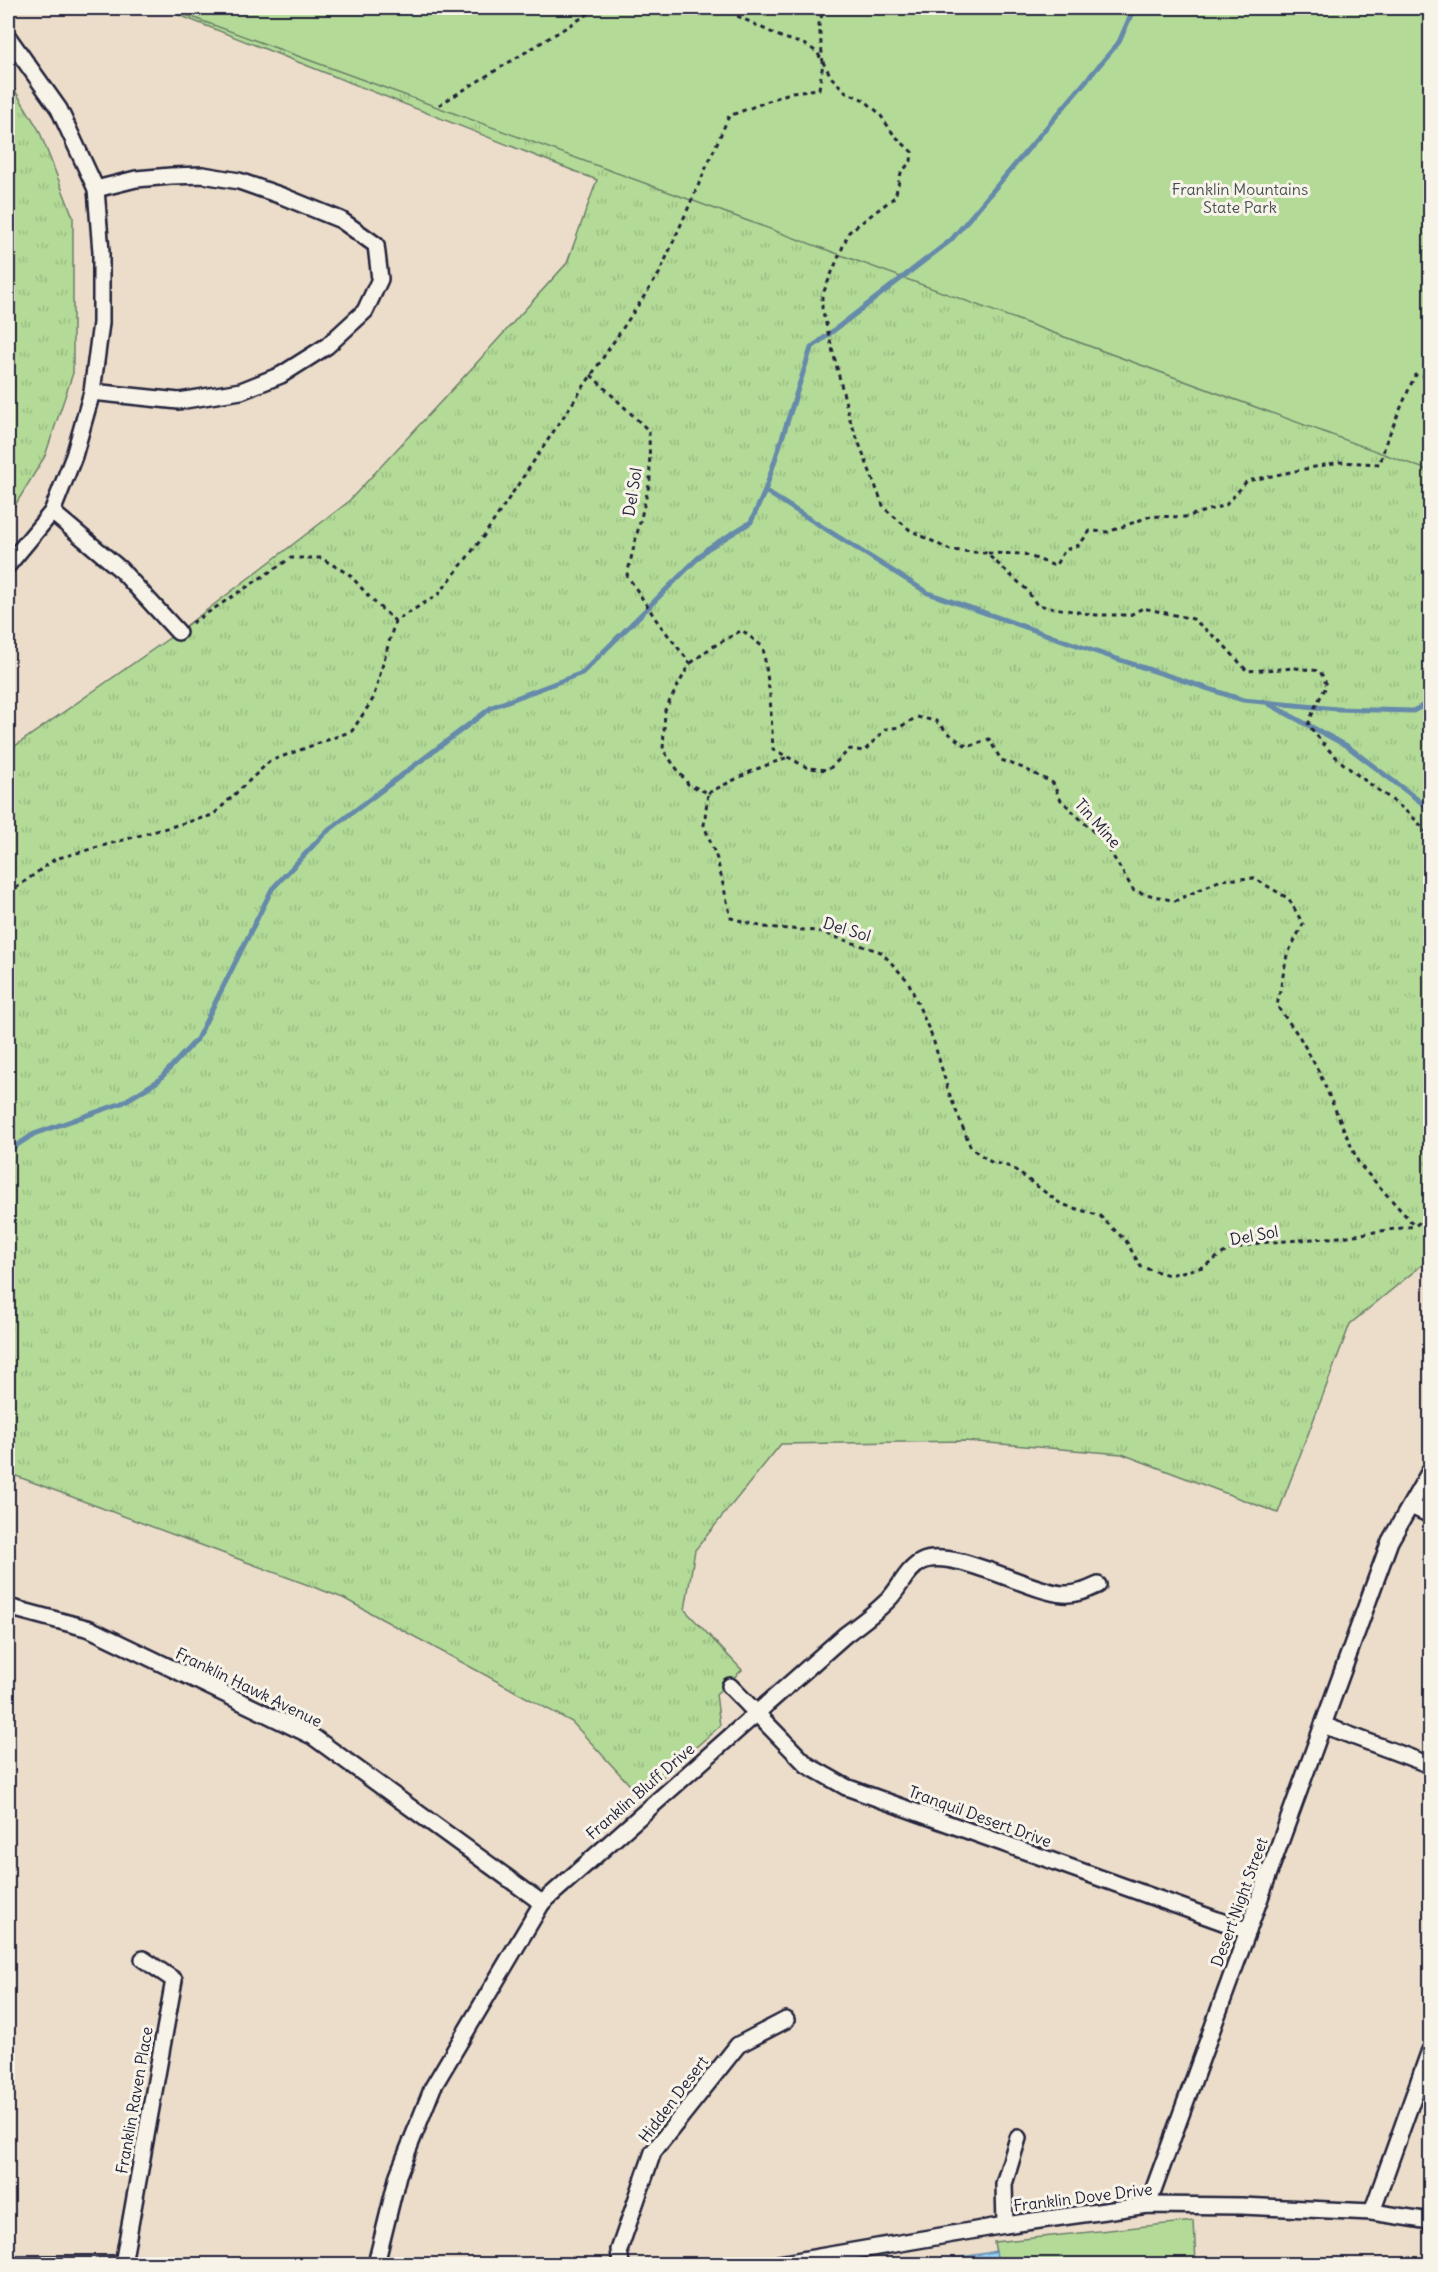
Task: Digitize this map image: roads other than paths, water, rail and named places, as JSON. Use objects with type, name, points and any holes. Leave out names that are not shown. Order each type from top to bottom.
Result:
[{"type":"street","points":[[8,37],[59,109],[96,189],[101,252],[101,323],[92,392],[74,456],[52,512],[8,565]]},
{"type":"street","points":[[92,392],[179,401],[241,391],[280,375],[327,346],[365,311],[380,279],[376,245],[341,220],[239,181],[203,175],[171,176],[136,179],[96,189]]},
{"type":"street","points":[[52,512],[120,569],[178,633]]},
{"type":"street","name":"Desert Night Street","points":[[1148,2205],[1390,1541],[1431,1471]]},
{"type":"street","points":[[1411,1506],[1431,1515]]},
{"type":"street","name":"Franklin Bluff Drive","points":[[376,2265],[398,2175],[433,2087],[542,1903],[889,1599],[905,1577],[920,1562],[941,1560],[977,1566],[1061,1594],[1083,1592],[1098,1585]]},
{"type":"street","name":"Franklin Hawk Avenue","points":[[8,1607],[90,1629],[312,1736],[542,1903]]},
{"type":"street","name":"Tranquil Desert Drive","points":[[730,1686],[807,1765],[846,1787],[1248,1931]]},
{"type":"street","points":[[1323,1725],[1431,1765]]},
{"type":"street","name":"Franklin Raven Place","points":[[124,2264],[174,1980],[143,1959]]},
{"type":"street","name":"Hidden Desert","points":[[621,2265],[619,2250],[653,2152],[738,2045],[786,2019]]},
{"type":"street","points":[[1372,2212],[1431,2050]]},
{"type":"street","points":[[1005,2225],[1004,2184],[1018,2138]]},
{"type":"street","name":"Franklin Dove Drive","points":[[778,2265],[1005,2225],[1148,2205],[1242,2206],[1372,2212],[1431,2221]]},
{"type":"street","points":[[8,2264],[124,2264]]},
{"type":"water","points":[[996,2251],[998,2264],[918,2264],[987,2253]]},
{"type":"waterway","points":[[8,1151],[34,1134],[122,1103],[158,1081],[197,1039],[272,889],[325,833],[492,707],[582,673],[707,549],[751,522],[765,491],[811,348],[951,240],[1119,42],[1134,8]]},
{"type":"waterway","points":[[765,491],[928,593],[1243,700],[1337,709],[1413,711],[1430,702]]},
{"type":"waterway","points":[[1269,704],[1347,746],[1430,809]]},
{"type":"park label","name":"Franklin Mountains State Park","points":[[1240,198]]}]
